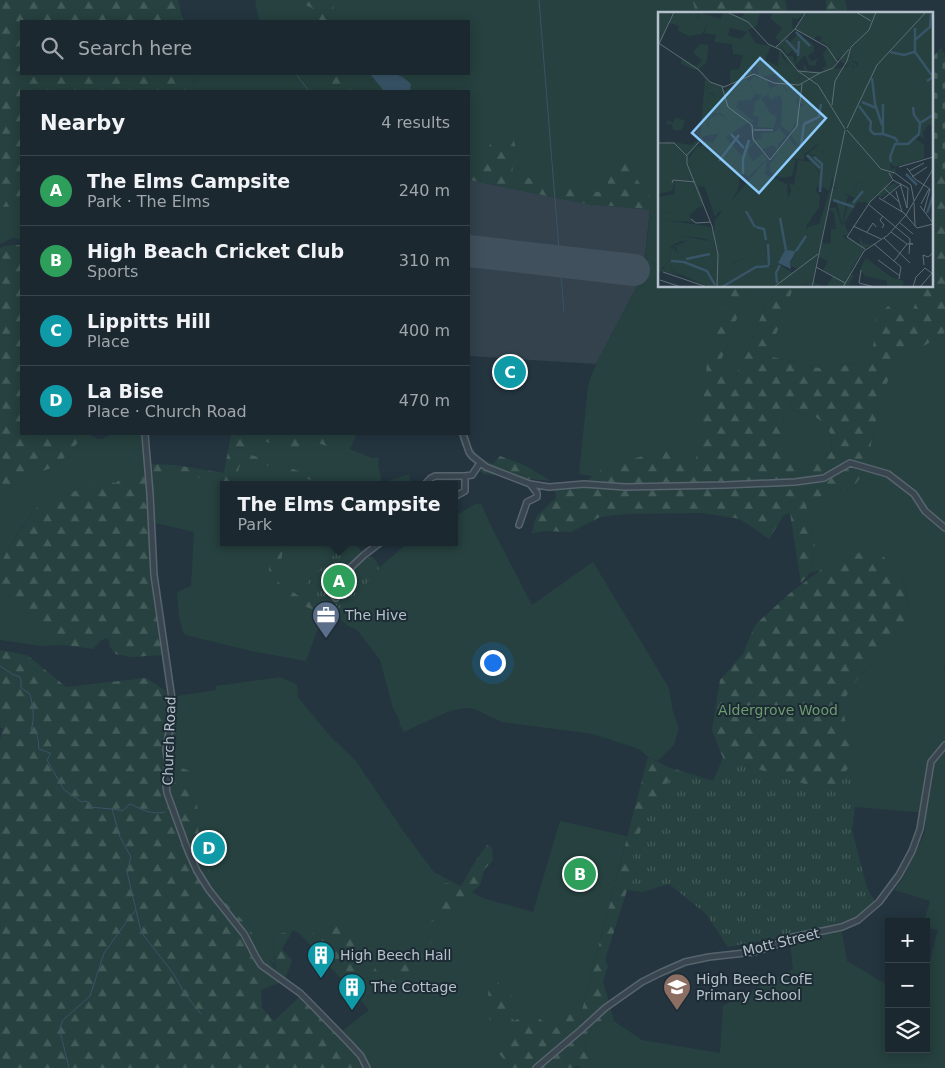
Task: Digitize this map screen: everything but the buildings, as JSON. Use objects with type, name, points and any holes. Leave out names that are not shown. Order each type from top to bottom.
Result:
[{"type":"street","name":"Church Road","points":[[145,435],[154,575],[172,699],[172,712],[166,750],[168,763],[166,785],[170,802],[197,871],[209,890],[244,934],[261,965],[305,999],[350,1043],[368,1068]]},
{"type":"street","points":[[463,435],[470,452],[486,467],[530,484],[549,486],[584,484],[625,487],[795,482],[824,478],[850,462],[888,474],[914,494],[925,511],[945,528]]},
{"type":"street","points":[[428,481],[435,476],[472,475],[480,463]]},
{"type":"street","points":[[458,495],[465,491],[465,476]]},
{"type":"street","points":[[519,525],[527,502],[537,497],[537,493],[530,484]]},
{"type":"street","points":[[336,598],[328,590],[330,587],[376,546]]},
{"type":"street","name":"Mott Street","points":[[536,1068],[582,1030],[605,1008],[642,982],[660,973],[685,962],[709,957],[754,952],[793,937],[842,927],[858,920],[879,902],[899,875],[912,851],[920,829],[932,762],[945,745]]},
{"type":"shaded area","points":[[371,75],[397,75],[411,84],[410,90],[383,90]]},
{"type":"shaded area","points":[[470,180],[587,204],[650,209],[643,275],[596,364],[470,356]]},
{"type":"green space","points":[[0,0],[178,0],[183,20],[20,20],[20,75],[193,75],[194,90],[20,90],[20,206],[1,207],[0,209]]},
{"type":"green space","points":[[294,0],[333,0],[334,20],[309,20],[312,8]]},
{"type":"green space","points":[[692,0],[785,0],[788,12],[696,12]]},
{"type":"green space","points":[[707,0],[710,12],[658,12],[658,288],[742,288],[721,343],[696,485],[624,482],[579,474],[588,385],[596,364],[644,273],[650,210],[587,204],[470,180],[470,90],[194,90],[193,75],[470,75],[470,20],[259,20],[255,1]]},
{"type":"green space","points":[[826,0],[845,0],[848,12],[826,12]]},
{"type":"green space","points":[[941,48],[945,55],[945,180],[932,157],[932,58]]},
{"type":"green space","points":[[306,75],[340,75],[363,90],[340,90]]},
{"type":"green space","points":[[498,135],[513,135],[516,150],[512,173],[564,188],[608,193],[607,167],[619,155],[652,200],[650,209],[587,204],[470,180],[470,161],[479,159]]},
{"type":"green space","points":[[932,157],[945,180],[945,332],[894,364],[881,400],[871,444],[871,462],[853,488],[835,492],[806,504],[815,545],[810,573],[801,583],[790,513],[784,515],[769,539],[740,519],[703,513],[625,514],[600,517],[571,532],[545,531],[532,533],[538,515],[556,498],[554,485],[566,484],[578,487],[605,467],[646,455],[666,446],[695,465],[707,363],[731,288],[748,288],[718,369],[736,375],[765,306],[782,288],[793,288],[768,356],[823,369],[857,363],[869,356],[874,342],[869,325],[883,342],[875,318],[888,306],[912,314],[919,288],[932,288]],"holes":[[[780,395],[790,401],[791,410],[808,414],[818,419],[826,426],[830,433],[832,451],[812,465],[788,461]]]},
{"type":"green space","points":[[20,206],[20,239],[13,238],[0,244],[1,207]]},
{"type":"green space","points":[[20,245],[20,435],[85,435],[63,459],[51,468],[21,480],[0,494],[0,248]]},
{"type":"green space","points":[[748,288],[782,288],[765,306],[736,375],[718,369]]},
{"type":"green space","points":[[793,288],[920,288],[912,314],[888,306],[884,344],[870,327],[874,342],[869,356],[857,363],[823,369],[767,356]]},
{"type":"green space","points":[[945,332],[945,1068],[595,1068],[595,1063],[587,1055],[583,1037],[600,1023],[614,1021],[642,1040],[720,1053],[723,1006],[793,969],[789,936],[841,926],[847,961],[885,984],[885,1053],[930,1053],[930,961],[938,929],[930,929],[930,918],[925,918],[930,901],[894,890],[903,878],[925,832],[926,813],[855,807],[855,757],[840,704],[859,677],[888,646],[910,612],[902,577],[872,547],[810,573],[815,545],[805,504],[835,492],[853,488],[871,462],[871,444],[881,400],[894,364]]},
{"type":"green space","points":[[780,395],[790,401],[791,410],[808,414],[818,419],[826,426],[830,433],[832,451],[812,465],[788,461],[784,447],[784,422],[780,407]]},
{"type":"green space","points":[[85,435],[103,439],[109,435],[142,435],[145,475],[123,477],[115,483],[38,507],[16,536],[6,553],[0,569],[0,494],[21,480],[51,468],[63,459]]},
{"type":"green space","points":[[231,435],[307,435],[322,438],[350,449],[349,453],[317,443],[297,448],[262,441],[246,443],[236,479],[249,481],[220,481],[220,483],[209,479],[152,473],[151,464],[175,465],[224,473]]},
{"type":"green space","points":[[238,435],[357,435],[350,449],[372,458],[379,457],[378,465],[382,481],[220,481],[220,546],[342,546],[296,594],[321,608],[319,626],[306,661],[251,651],[185,635],[181,625],[177,592],[191,586],[194,532],[155,523],[151,466],[206,472],[232,479]]},
{"type":"green space","points":[[458,435],[467,435],[478,456],[486,461],[493,464],[500,456],[524,465],[551,481],[483,474],[466,455]]},
{"type":"green space","points":[[249,454],[328,481],[314,481],[248,460]]},
{"type":"green space","points":[[409,474],[410,481],[388,481]]},
{"type":"green space","points":[[145,475],[162,655],[132,657],[115,654],[110,647],[109,640],[105,638],[93,649],[65,645],[21,612],[0,584],[2,562],[16,536],[38,507],[103,479],[115,483],[123,477]]},
{"type":"green space","points":[[481,503],[532,605],[593,562],[669,688],[673,712],[679,728],[674,745],[658,761],[648,757],[639,749],[593,734],[502,722],[474,709],[466,708],[450,711],[404,732],[393,708],[380,660],[357,630],[348,626],[340,619],[380,567],[404,546],[458,546],[458,514]]},
{"type":"green space","points":[[274,546],[283,546],[278,582],[321,608],[320,614],[270,588],[269,567]]},
{"type":"green space","points":[[342,546],[357,546],[367,559],[372,556],[380,567],[340,619],[296,594]]},
{"type":"green space","name":"Aldergrove Wood","points":[[874,546],[902,577],[910,613],[888,646],[859,677],[841,704],[855,757],[836,788],[804,784],[723,758],[712,730],[720,680],[743,654],[755,625],[789,594],[823,568]]},
{"type":"green space","points":[[0,584],[23,614],[65,645],[41,646],[0,640]]},
{"type":"green space","points":[[0,650],[27,655],[66,687],[146,678],[166,691],[177,738],[172,764],[192,772],[197,803],[199,847],[216,886],[217,894],[246,924],[276,970],[273,936],[293,930],[282,949],[292,960],[285,980],[261,990],[262,1008],[274,1021],[299,997],[367,1062],[369,1068],[0,1068],[0,740],[3,728],[0,728]]},
{"type":"green space","points":[[280,677],[297,685],[298,697],[330,736],[356,761],[404,832],[434,872],[483,898],[533,912],[560,821],[627,836],[582,1010],[574,1008],[554,1031],[514,1022],[507,1011],[497,1003],[511,1029],[507,1068],[367,1068],[337,1035],[369,1010],[300,934],[293,930],[273,936],[275,966],[220,901],[186,847],[172,765],[177,738],[174,724],[178,701],[177,696],[216,690],[216,686]]},
{"type":"green space","points":[[648,757],[678,770],[661,791],[636,840],[637,866],[635,877],[627,890],[605,960],[608,966],[603,982],[614,1021],[600,1023],[583,1037],[587,1055],[595,1063],[595,1068],[577,1066],[572,1068],[507,1068],[508,1063],[493,1048],[511,1029],[489,1019],[497,1003],[488,995],[490,975],[516,1000],[507,1011],[514,1021],[531,1012],[554,1030],[574,1008],[582,1010]]},
{"type":"green space","points":[[855,757],[855,807],[852,830],[867,888],[875,901],[855,920],[841,926],[728,947],[706,914],[669,884],[643,892],[627,890],[636,872],[631,851],[661,791],[678,770],[713,781],[723,758],[804,784],[836,788]]},
{"type":"green space","points":[[487,845],[492,848],[493,860],[484,870],[480,885],[444,914],[433,905],[445,883],[461,886]]},
{"type":"green space","points":[[348,904],[345,920],[378,973],[356,979],[362,999],[338,971],[311,934]]},
{"type":"green space","points":[[432,920],[441,925],[419,961],[381,1004],[394,977]]},
{"type":"waterway","points":[[539,0],[564,312]]},
{"type":"waterway","points":[[297,75],[308,90]]},
{"type":"waterway","points":[[0,666],[20,677],[21,688],[30,694],[33,712],[31,730],[37,735],[39,749],[50,753],[47,760],[63,788]]},
{"type":"waterway","points":[[63,789],[82,802],[88,802],[89,807],[112,809],[120,837],[131,857],[129,864]]},
{"type":"waterway","points":[[113,809],[122,811],[130,804],[151,812],[165,812]]},
{"type":"waterway","points":[[69,1068],[60,1027],[63,1020],[90,996],[104,953],[136,910],[127,872],[129,865]]},
{"type":"waterway","points":[[136,910],[144,936],[173,973],[185,994],[201,1014]]},
{"type":"runway","points":[[470,251],[634,270]]},
{"type":"place","name":"Lippitts Hill","points":[[510,372]]},
{"type":"place","name":"The Elms Campsite","points":[[339,581]]},
{"type":"place","name":"The Hive","points":[[326,639]]},
{"type":"place","name":"La Bise","points":[[209,848]]},
{"type":"place","name":"High Beach Cricket Club","points":[[580,874]]},
{"type":"place","name":"High Beech Hall","points":[[321,979]]},
{"type":"place","name":"The Cottage","points":[[352,1011]]},
{"type":"place","name":"High Beech CofE Primary School","points":[[677,1011]]}]
